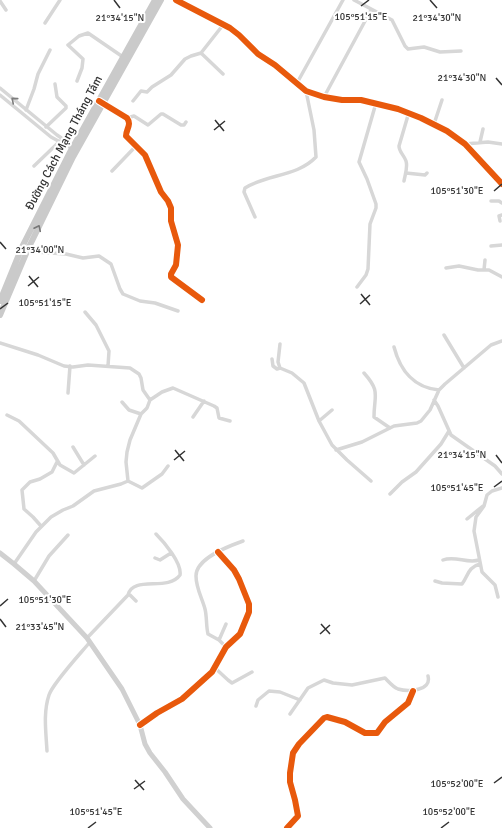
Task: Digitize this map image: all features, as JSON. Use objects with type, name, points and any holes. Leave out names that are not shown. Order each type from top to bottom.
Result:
[{"type":"main road","name":"Đường Cách Mạng Tháng Tám","points":[[101,102],[123,57],[155,0]]},
{"type":"main road","name":"Đường Cách Mạng Tháng Tám","points":[[0,301],[75,149],[161,0]]},
{"type":"main road","name":"Đường Cách Mạng Tháng Tám","points":[[0,315],[25,248]]},
{"type":"main road","points":[[0,553],[34,581],[89,640],[122,689],[140,725],[145,744],[150,753],[183,799],[210,828]]},
{"type":"street","points":[[45,23],[60,0]]},
{"type":"street","points":[[176,0],[223,24],[239,35],[258,54],[306,90],[324,97],[342,100],[361,100],[409,112],[447,131],[465,144],[502,184]]},
{"type":"street","points":[[297,83],[343,0]]},
{"type":"street","points":[[354,0],[371,10],[389,17],[392,20],[404,46],[408,49],[424,47],[440,52],[462,51]]},
{"type":"street","points":[[0,1],[6,10]]},
{"type":"street","points":[[324,97],[371,10]]},
{"type":"street","points":[[133,101],[141,91],[147,92],[152,87],[171,76],[184,59],[201,53],[223,24]]},
{"type":"street","points":[[77,81],[82,68],[83,59],[68,46],[79,36],[88,32],[123,57]]},
{"type":"street","points":[[26,110],[38,74],[50,50]]},
{"type":"street","points":[[201,53],[223,74]]},
{"type":"street","points":[[46,127],[66,108],[66,106],[57,97],[55,84]]},
{"type":"street","points":[[0,89],[46,127],[59,140]]},
{"type":"street","points":[[255,217],[244,192],[245,188],[262,180],[296,171],[316,156],[314,130],[306,90]]},
{"type":"street","points":[[0,96],[59,140],[75,149]]},
{"type":"street","points":[[434,124],[442,100]]},
{"type":"street","points":[[101,102],[127,118],[130,124],[126,136],[145,155],[161,192],[171,208],[171,221],[178,245],[176,265],[170,274],[171,277],[202,300]]},
{"type":"street","points":[[357,288],[366,275],[368,269],[370,224],[376,208],[367,179],[359,162],[376,103]]},
{"type":"street","points":[[404,181],[406,161],[399,148],[409,112]]},
{"type":"street","points":[[127,118],[134,116],[148,125],[163,114],[181,125],[184,125],[186,122]]},
{"type":"street","points":[[480,142],[483,129]]},
{"type":"street","points":[[34,166],[59,140]]},
{"type":"street","points":[[465,144],[480,142],[502,144]]},
{"type":"street","points":[[112,171],[136,146]]},
{"type":"street","points":[[406,173],[423,175],[427,173]]},
{"type":"street","points":[[491,201],[499,201],[502,203]]},
{"type":"street","points":[[500,221],[499,217],[502,215]]},
{"type":"street","points":[[491,246],[502,245]]},
{"type":"street","points":[[25,248],[36,252],[66,254],[83,258],[99,256],[111,264],[120,290],[123,294],[140,301],[155,303],[178,311]]},
{"type":"street","points":[[484,270],[485,260]]},
{"type":"street","points":[[446,268],[459,266],[474,270],[494,271],[502,277]]},
{"type":"street","points":[[85,312],[96,325],[109,350],[108,366]]},
{"type":"street","points":[[444,335],[464,368]]},
{"type":"street","points":[[336,450],[362,442],[397,425],[417,423],[421,421],[430,410],[439,390],[452,377],[491,345],[502,341]]},
{"type":"street","points":[[0,343],[70,366],[88,365],[130,368],[135,370],[141,378],[143,390],[150,400]]},
{"type":"street","points":[[280,344],[278,362],[280,368]]},
{"type":"street","points":[[394,347],[399,362],[406,374],[412,380],[424,387],[439,390]]},
{"type":"street","points":[[272,359],[273,366],[277,369],[280,368],[292,373],[304,383],[319,421],[336,450],[371,481]]},
{"type":"street","points":[[68,393],[70,366]]},
{"type":"street","points":[[364,373],[371,381],[376,392],[374,417],[390,428]]},
{"type":"street","points":[[128,481],[126,466],[130,440],[141,414],[147,408],[150,400],[162,392],[173,388],[216,407],[219,418],[230,421]]},
{"type":"street","points":[[434,400],[446,420],[451,435],[495,466],[502,474]]},
{"type":"street","points":[[122,402],[129,410],[141,414]]},
{"type":"street","points":[[193,417],[204,402]]},
{"type":"street","points":[[319,421],[332,410]]},
{"type":"street","points":[[7,415],[26,426],[53,454],[61,466],[74,473],[95,456]]},
{"type":"street","points":[[390,494],[405,480],[414,475],[441,444],[449,431]]},
{"type":"street","points":[[73,447],[84,465]]},
{"type":"street","points":[[41,526],[24,509],[22,490],[30,482],[40,480],[52,472],[57,462]]},
{"type":"street","points":[[14,564],[41,526],[57,513],[73,506],[94,491],[128,481],[142,488],[162,474],[168,466]]},
{"type":"street","points":[[498,597],[495,585],[483,574],[474,526],[476,517],[484,506],[485,497],[490,492],[502,488]]},
{"type":"street","points":[[466,519],[484,506]]},
{"type":"street","points":[[47,751],[45,716],[48,696],[53,687],[89,640],[129,592],[136,586],[161,584],[173,581],[179,577],[181,571],[180,567],[156,534]]},
{"type":"street","points":[[34,581],[49,556],[68,535]]},
{"type":"street","points":[[226,647],[219,640],[208,634],[205,610],[199,594],[196,576],[198,569],[205,561],[218,552],[243,541]]},
{"type":"street","points":[[140,725],[157,713],[182,699],[214,668],[226,647],[240,634],[250,608],[234,570],[218,552]]},
{"type":"street","points":[[155,558],[160,560],[171,553]]},
{"type":"street","points":[[443,560],[451,557],[480,562]]},
{"type":"street","points":[[435,581],[442,584],[462,584],[470,569],[480,562]]},
{"type":"street","points":[[128,595],[136,601]]},
{"type":"street","points":[[219,640],[226,624]]},
{"type":"street","points":[[214,668],[232,682],[252,672]]},
{"type":"street","points":[[290,714],[310,686],[324,680],[333,683],[352,685],[385,678],[398,689],[413,691],[428,684],[428,676]]},
{"type":"street","points":[[256,706],[258,700],[270,691],[280,692],[300,700]]},
{"type":"street","points":[[287,828],[298,816],[290,782],[290,773],[293,753],[299,744],[327,717],[345,722],[365,733],[377,733],[385,722],[408,703],[413,691]]},
{"type":"cycle path","points":[[176,0],[230,28],[258,54],[275,65],[306,91],[324,97],[342,100],[361,100],[398,109],[421,118],[447,131],[465,144],[502,184]]},
{"type":"cycle path","points":[[99,101],[127,118],[129,125],[126,136],[145,155],[161,192],[171,208],[171,221],[178,245],[176,265],[171,277],[202,300]]},
{"type":"cycle path","points":[[140,725],[157,713],[182,699],[212,672],[226,647],[240,634],[249,612],[249,604],[234,570],[218,552]]},
{"type":"cycle path","points":[[287,828],[298,816],[290,782],[290,773],[293,753],[299,744],[324,718],[327,717],[345,722],[365,733],[377,733],[385,722],[408,703],[413,691]]}]
